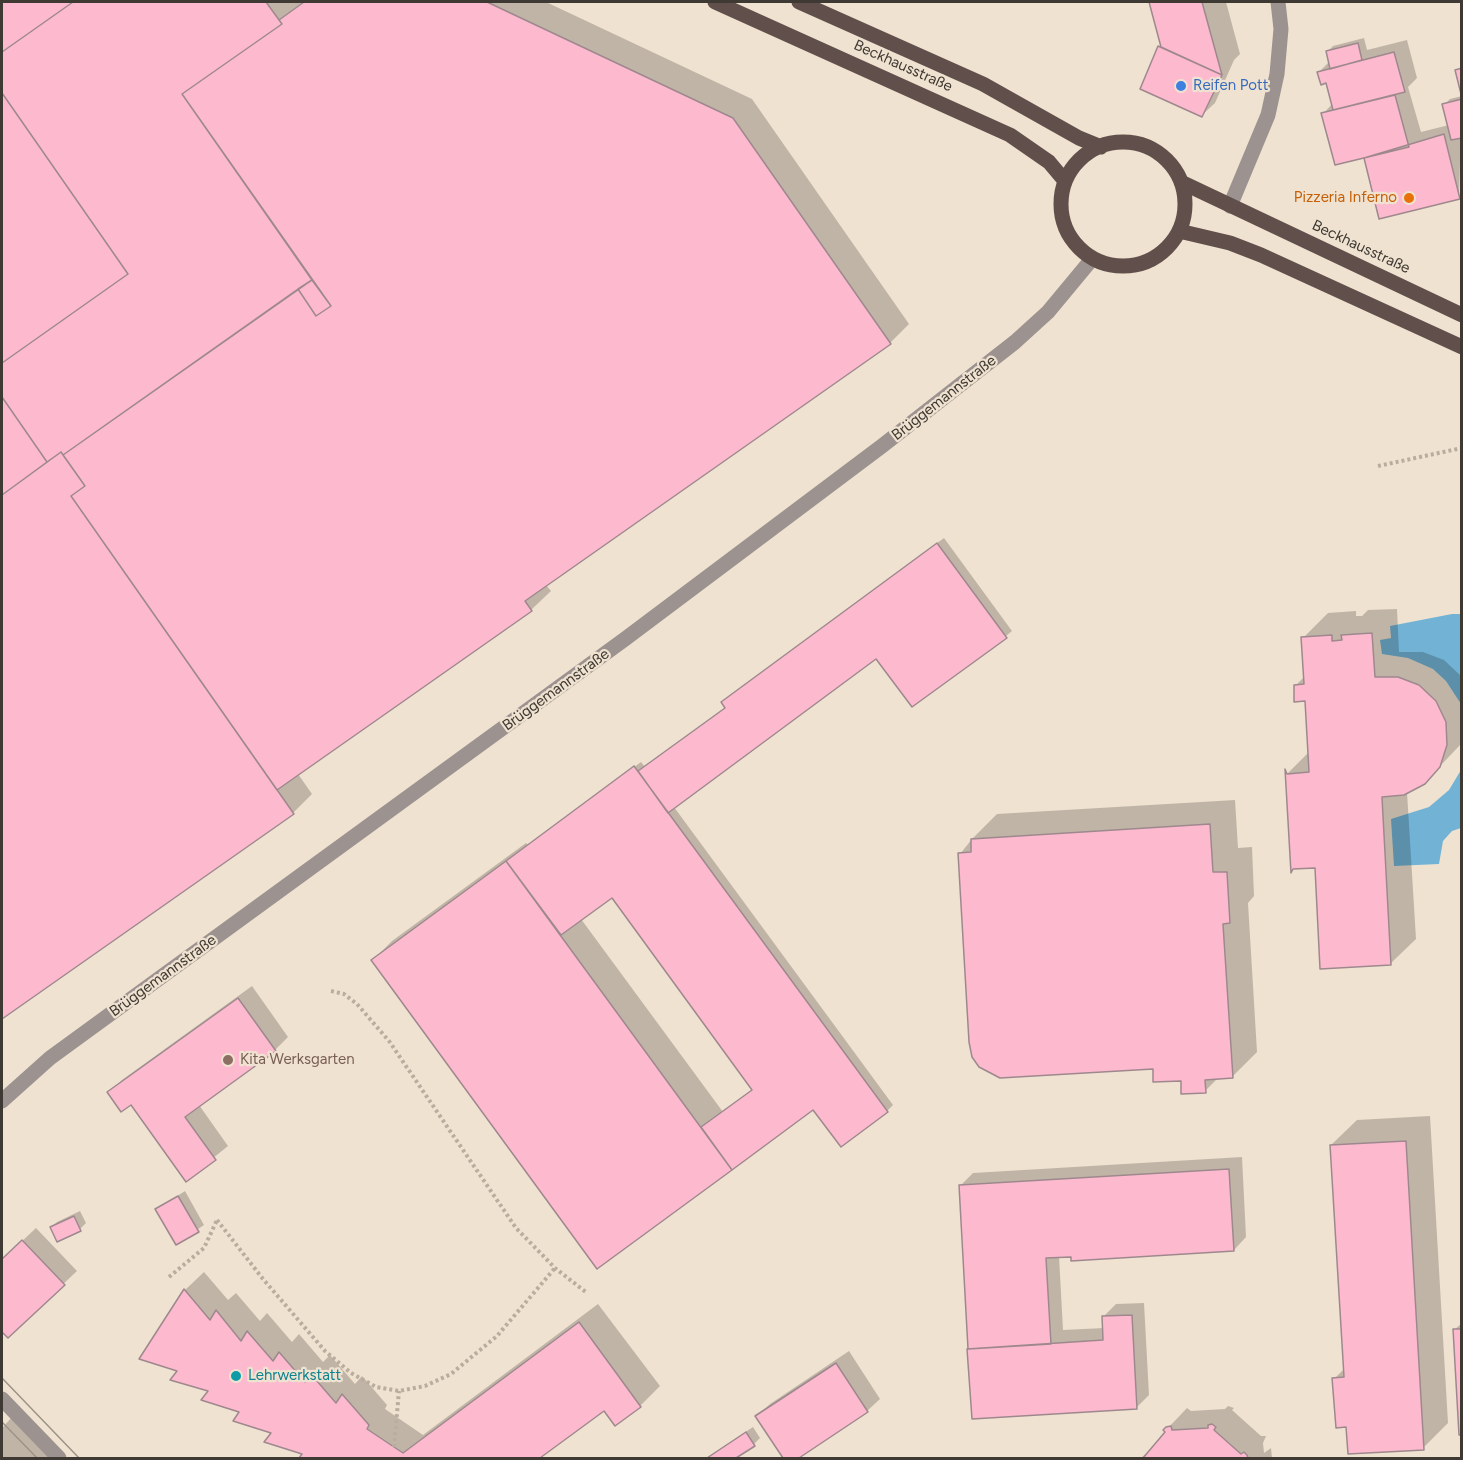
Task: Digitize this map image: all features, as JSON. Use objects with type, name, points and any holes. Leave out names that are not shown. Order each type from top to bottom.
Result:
[{"type":"main road","name":"Beckhausstraße","points":[[715,2],[1000,130],[1031,148],[1049,162],[1065,181]]},
{"type":"main road","name":"Beckhausstraße","points":[[799,2],[983,84],[1079,138],[1101,147]]},
{"type":"main road","points":[[1131,142],[1150,148],[1166,159],[1181,182],[1184,213],[1179,231],[1167,248],[1151,259],[1133,266],[1114,266],[1092,259],[1073,241],[1066,229],[1061,201],[1065,181],[1081,158],[1101,147],[1131,142]]},
{"type":"main road","name":"Beckhausstraße","points":[[1181,182],[1461,315]]},
{"type":"main road","points":[[1179,231],[1230,243],[1261,255],[1461,347]]},
{"type":"street","points":[[1230,206],[1268,115],[1278,63],[1281,29],[1278,2]]},
{"type":"street","name":"Brüggemannstraße","points":[[2,1101],[50,1058],[626,639],[882,447],[1015,342],[1048,312],[1092,259]]},
{"type":"street","points":[[2,1400],[59,1458]]},
{"type":"path","points":[[1378,466],[1461,448]]},
{"type":"path","points":[[331,991],[344,994],[357,1004],[389,1041],[516,1228],[555,1268],[587,1293]]},
{"type":"path","points":[[169,1276],[204,1248],[217,1220],[263,1279],[325,1351],[351,1373],[376,1387],[399,1391],[425,1386],[451,1374],[497,1336],[555,1268]]},
{"type":"path","points":[[394,1447],[399,1391]]},
{"type":"water","points":[[1461,614],[1461,704],[1446,681],[1433,669],[1408,658],[1382,654],[1380,640],[1391,638],[1390,626]]},
{"type":"water","points":[[1461,770],[1461,828],[1452,831],[1443,841],[1439,864],[1394,866],[1391,819],[1429,807],[1449,790]]},
{"type":"building","points":[[2,2],[73,2],[2,52]]},
{"type":"building","points":[[73,2],[266,2],[282,24],[182,94],[312,280],[63,455],[61,452],[47,462],[2,397],[2,363],[128,274],[2,93],[2,52]]},
{"type":"building","points":[[304,2],[487,2],[733,118],[891,344],[525,601],[532,611],[277,790],[71,496],[85,486],[63,455],[298,289],[316,316],[331,306],[182,94],[282,24],[279,20]]},
{"type":"building","points":[[1149,2],[1202,2],[1222,75],[1161,47]]},
{"type":"building","points":[[1358,43],[1362,60],[1330,69],[1326,51]]},
{"type":"building","points":[[1158,46],[1222,75],[1202,117],[1140,89]]},
{"type":"building","points":[[1394,52],[1405,92],[1333,110],[1326,83],[1321,85],[1317,72]]},
{"type":"building","points":[[1462,68],[1462,98],[1455,70]]},
{"type":"building","points":[[2,93],[128,274],[2,363]]},
{"type":"building","points":[[1395,95],[1409,147],[1335,165],[1321,113]]},
{"type":"building","points":[[1462,99],[1462,138],[1451,140],[1442,104]]},
{"type":"building","points":[[1444,134],[1460,199],[1379,219],[1364,158]]},
{"type":"building","points":[[312,280],[331,306],[316,316],[298,289]]},
{"type":"building","points":[[2,397],[47,462],[2,495]]},
{"type":"building","points":[[61,452],[85,486],[71,496],[294,814],[2,1019],[2,495]]},
{"type":"building","points":[[937,543],[1007,638],[912,707],[876,659],[668,813],[638,771],[725,708],[721,702]]},
{"type":"building","points":[[1372,633],[1375,677],[1398,677],[1419,685],[1436,701],[1446,722],[1447,745],[1440,767],[1425,784],[1404,795],[1382,797],[1391,965],[1320,969],[1315,868],[1293,869],[1291,873],[1285,769],[1287,774],[1309,772],[1305,701],[1294,702],[1294,685],[1304,684],[1301,637],[1332,635],[1332,641],[1342,640],[1341,635]]},
{"type":"building","points":[[634,766],[888,1112],[841,1147],[813,1110],[732,1170],[701,1127],[752,1090],[612,898],[561,935],[506,861]]},
{"type":"building","points":[[1210,824],[1213,872],[1227,872],[1230,923],[1223,924],[1233,1078],[1205,1080],[1206,1093],[1181,1094],[1181,1081],[1153,1082],[1153,1069],[1000,1078],[979,1067],[972,1057],[969,1042],[958,853],[971,852],[971,839]]},
{"type":"building","points":[[506,861],[732,1170],[597,1269],[371,960]]},
{"type":"building","points":[[238,998],[276,1051],[185,1117],[216,1160],[186,1182],[131,1105],[121,1112],[107,1092]]},
{"type":"building","points":[[1406,1141],[1424,1450],[1348,1454],[1346,1427],[1336,1428],[1332,1378],[1344,1377],[1330,1145]]},
{"type":"building","points":[[1229,1169],[1234,1251],[1071,1261],[1071,1257],[1046,1258],[1051,1344],[968,1349],[959,1185]]},
{"type":"building","points":[[178,1196],[199,1232],[176,1245],[155,1209]]},
{"type":"building","points":[[74,1216],[81,1231],[57,1242],[50,1227]]},
{"type":"building","points":[[22,1240],[65,1285],[8,1338],[2,1332],[2,1259]]},
{"type":"building","name":"Lehrwerkstatt","points":[[184,1289],[210,1320],[216,1310],[241,1341],[247,1331],[273,1361],[279,1352],[305,1382],[310,1373],[336,1403],[342,1394],[369,1425],[367,1429],[403,1453],[579,1322],[641,1407],[615,1426],[604,1411],[540,1458],[299,1458],[302,1454],[264,1442],[271,1433],[233,1421],[239,1412],[201,1400],[208,1391],[170,1380],[177,1371],[139,1359]]},
{"type":"building","points":[[1132,1315],[1137,1409],[972,1419],[967,1349],[1103,1340],[1102,1316]]},
{"type":"building","points":[[1453,1329],[1462,1329],[1462,1435],[1459,1435]]},
{"type":"building","points":[[836,1363],[868,1412],[799,1458],[783,1458],[755,1416]]},
{"type":"building","points":[[1212,1424],[1216,1427],[1214,1430],[1241,1454],[1244,1452],[1248,1458],[1143,1458],[1165,1432],[1163,1430],[1166,1427],[1171,1426],[1172,1430],[1208,1428],[1208,1425]]},
{"type":"building","points":[[746,1432],[755,1446],[736,1458],[707,1458]]},
{"type":"tram line","points":[[2,1378],[79,1458]]},
{"type":"tram line","points":[[2,1422],[37,1458]]},
{"type":"place","name":"Reifen Pott","points":[[1181,86]]},
{"type":"place","name":"Pizzeria Inferno","points":[[1409,198]]},
{"type":"place","name":"Kita Werksgarten","points":[[228,1060]]},
{"type":"place","name":"Lehrwerkstatt","points":[[236,1376]]}]
